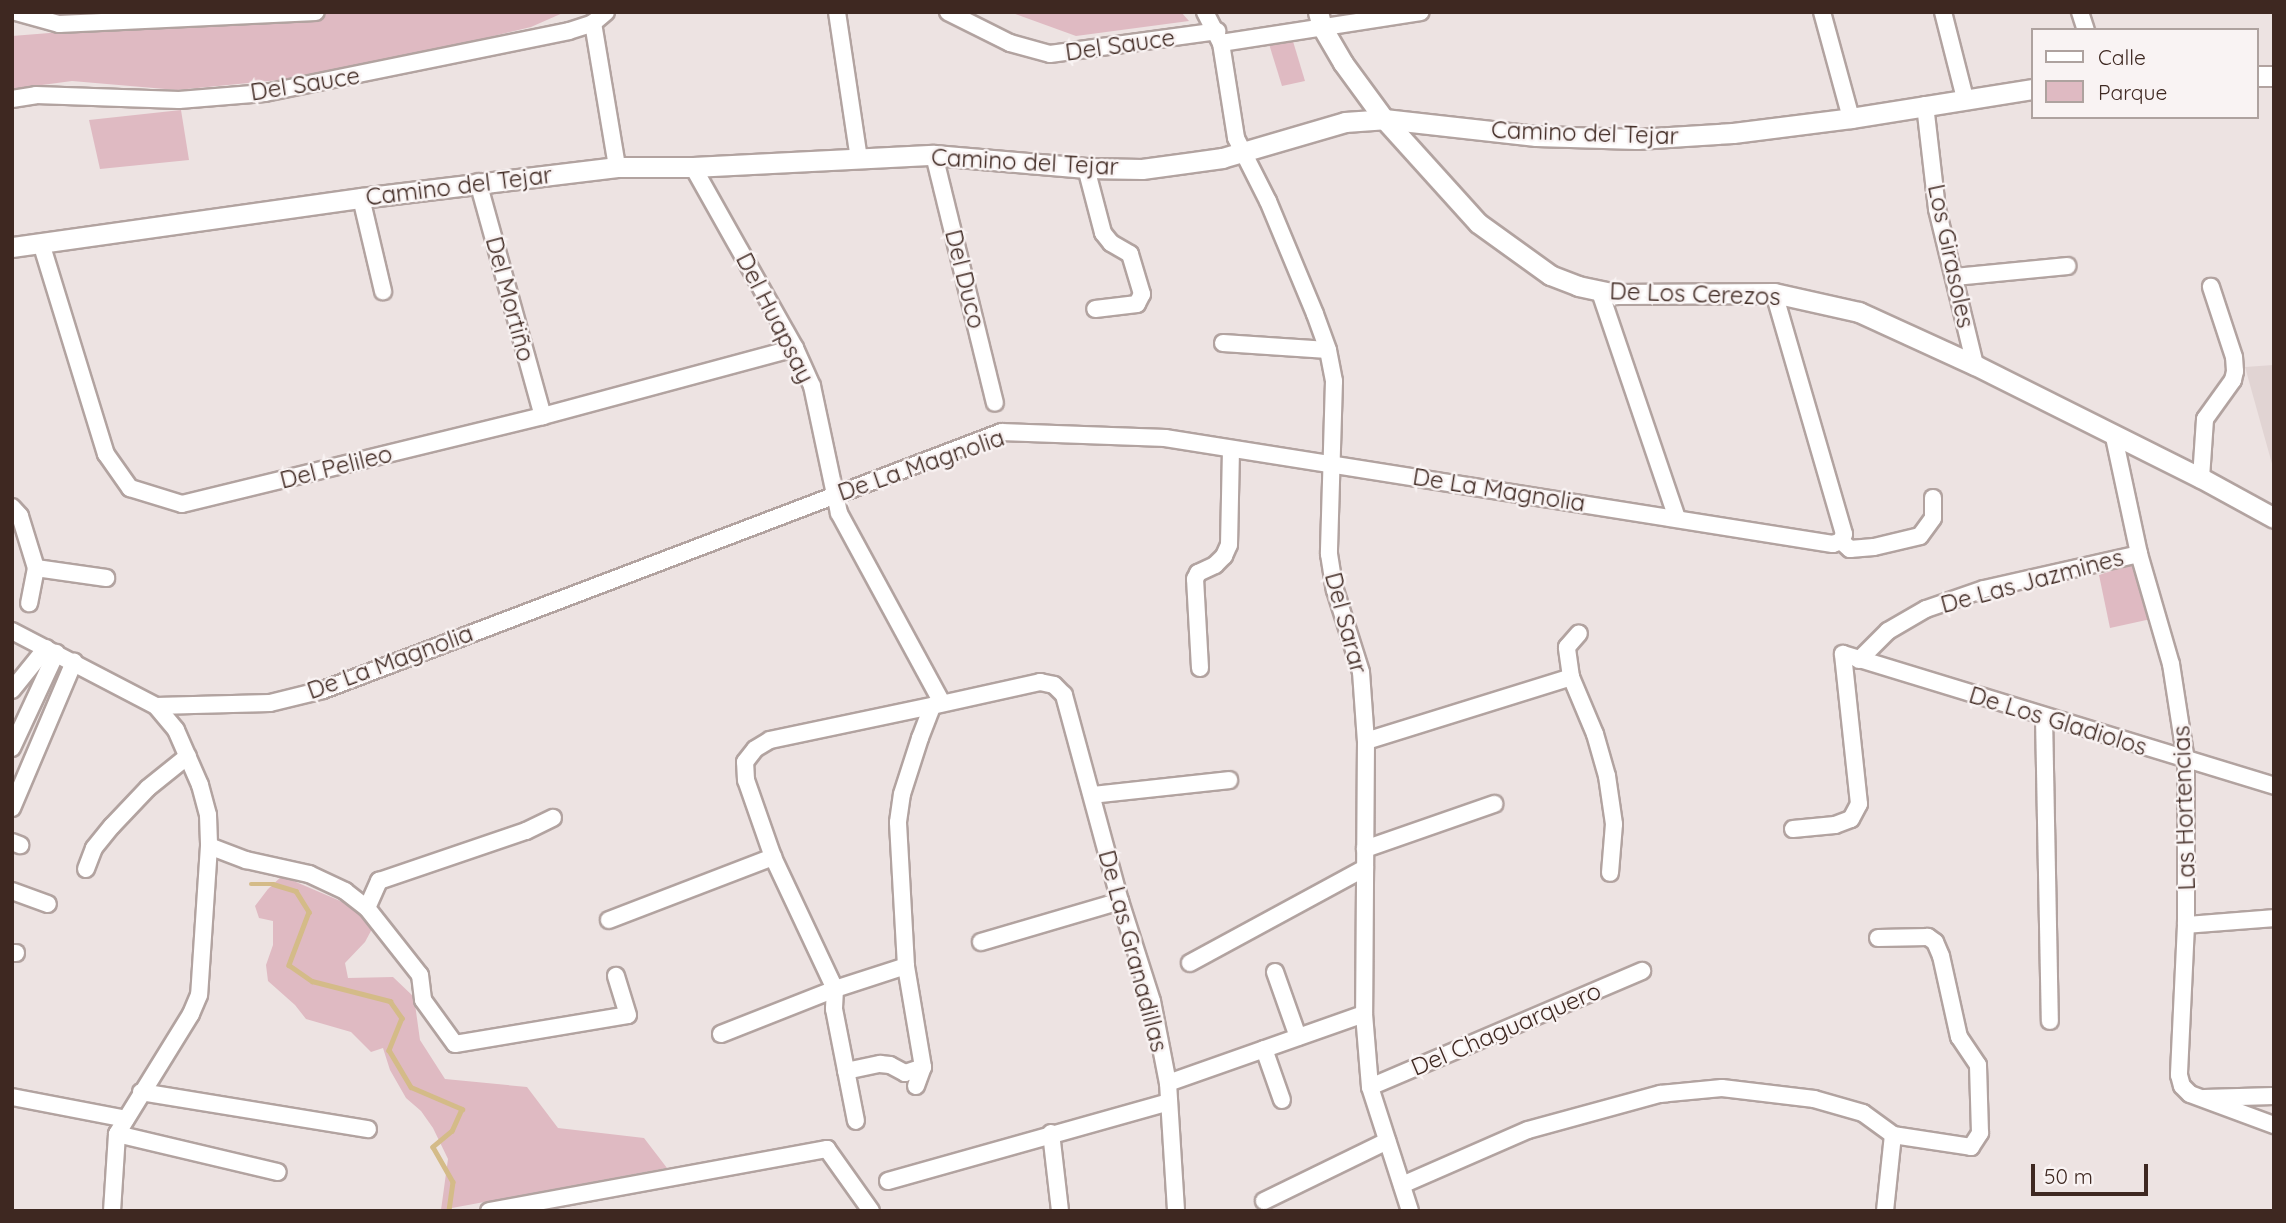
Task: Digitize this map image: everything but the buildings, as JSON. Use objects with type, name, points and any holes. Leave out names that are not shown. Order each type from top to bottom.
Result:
[{"type":"street","points":[[16,12],[59,24],[316,12]]},
{"type":"street","points":[[607,12],[593,23],[617,167]]},
{"type":"street","points":[[837,12],[859,159]]},
{"type":"street","name":"Del Sauce","points":[[948,12],[1010,43],[1050,54],[1219,37],[1320,20],[1421,12]]},
{"type":"street","name":"Del Sarar","points":[[1205,12],[1219,37],[1231,120],[1243,152],[1268,201],[1328,350],[1334,381],[1331,573],[1361,672],[1366,741],[1364,1014],[1370,1087],[1410,1211]]},
{"type":"street","points":[[1822,12],[1851,118]]},
{"type":"street","points":[[1943,12],[1965,98]]},
{"type":"street","name":"De Los Cerezos","points":[[1320,20],[1384,120],[1454,199],[1500,242],[1550,275],[1600,292],[1774,293],[1859,312],[1975,365],[2114,437],[2201,478],[2274,518]]},
{"type":"street","name":"Del Sauce","points":[[12,99],[36,95],[180,100],[265,93],[569,31],[593,23]]},
{"type":"street","name":"Camino del Tejar","points":[[12,247],[478,182],[617,167],[693,167],[934,155],[1086,168],[1155,167],[1194,163],[1243,152],[1345,122],[1384,120],[1536,136],[1637,139],[1732,133],[1851,118],[2030,89]]},
{"type":"street","name":"Los Girasoles","points":[[1925,105],[1937,209],[1975,365]]},
{"type":"street","name":"Del Duco","points":[[934,155],[995,402]]},
{"type":"street","name":"Del Huapsay","points":[[693,167],[796,348],[812,386],[835,495],[848,533],[937,704]]},
{"type":"street","points":[[1086,168],[1103,233],[1111,243],[1130,254],[1142,293],[1137,304],[1095,309]]},
{"type":"street","name":"Del Mortiño","points":[[478,182],[543,416]]},
{"type":"street","points":[[361,198],[383,291]]},
{"type":"street","name":"Del Pelileo","points":[[41,243],[106,454],[130,488],[153,498],[182,504],[543,416],[796,348]]},
{"type":"street","points":[[1955,277],[2067,267]]},
{"type":"street","points":[[2201,478],[2205,419],[2233,380],[2235,371],[2234,357],[2211,287]]},
{"type":"street","points":[[1600,292],[1677,518]]},
{"type":"street","points":[[1774,293],[1844,534],[1841,541]]},
{"type":"street","points":[[1223,343],[1328,350]]},
{"type":"street","name":"De La Magnolia","points":[[156,706],[270,703],[323,690],[1002,432],[1165,438],[1833,544],[1841,541],[1850,549],[1874,547],[1920,536],[1933,518],[1933,498]]},
{"type":"street","name":"Las Hortencias","points":[[2114,437],[2139,554],[2171,664],[2186,761],[2186,925],[2179,1075],[2182,1086],[2202,1099],[2274,1125]]},
{"type":"street","points":[[1200,668],[1195,579],[1198,573],[1215,565],[1224,556],[1229,545],[1231,449]]},
{"type":"street","points":[[12,507],[20,516],[36,568],[29,603]]},
{"type":"street","name":"De Las Jazmines","points":[[1859,660],[1888,631],[1926,609],[1978,591],[2139,554]]},
{"type":"street","points":[[36,568],[106,578]]},
{"type":"street","points":[[12,631],[156,706],[176,730],[204,799],[209,845],[197,1000],[117,1134],[112,1211]]},
{"type":"street","points":[[1578,633],[1567,647],[1572,677],[1595,734],[1607,776],[1614,824],[1610,873]]},
{"type":"street","points":[[12,690],[50,650]]},
{"type":"street","points":[[12,748],[50,650]]},
{"type":"street","name":"De Los Gladiolos","points":[[1793,829],[1835,825],[1851,819],[1859,804],[1843,654],[2274,786]]},
{"type":"street","points":[[12,808],[74,662]]},
{"type":"street","points":[[1366,741],[1572,677]]},
{"type":"street","name":"De Las Granadillas","points":[[937,704],[1040,682],[1054,685],[1064,695],[1120,901],[1152,1001],[1168,1083],[1176,1211]]},
{"type":"street","points":[[856,1121],[834,1009],[835,989],[773,858],[746,780],[744,762],[755,749],[770,740],[937,704]]},
{"type":"street","points":[[916,1086],[923,1067],[906,966],[898,822],[902,794],[937,704]]},
{"type":"street","points":[[2044,717],[2050,1021]]},
{"type":"street","points":[[86,869],[94,848],[112,826],[148,788],[188,756]]},
{"type":"street","points":[[1091,795],[1230,780]]},
{"type":"street","points":[[1365,849],[1494,804]]},
{"type":"street","points":[[367,908],[379,881],[526,831],[553,818]]},
{"type":"street","points":[[209,845],[246,860],[309,874],[345,891],[367,908],[419,975],[423,1000],[455,1044],[628,1015],[616,976]]},
{"type":"street","points":[[609,920],[773,858]]},
{"type":"street","points":[[1190,963],[1365,868]]},
{"type":"street","points":[[12,891],[48,904]]},
{"type":"street","points":[[981,942],[1120,901]]},
{"type":"street","points":[[2186,925],[2274,918]]},
{"type":"street","points":[[1402,1185],[1528,1130],[1648,1097],[1691,1090],[1722,1088],[1814,1099],[1863,1112],[1893,1135],[1971,1147],[1980,1133],[1978,1065],[1959,1037],[1936,942],[1928,937],[1878,938]]},
{"type":"street","points":[[721,1034],[835,989],[906,966]]},
{"type":"street","name":"Del Chaguarquero","points":[[1370,1087],[1642,971]]},
{"type":"street","points":[[1275,972],[1298,1037]]},
{"type":"street","points":[[1168,1083],[1364,1014]]},
{"type":"street","points":[[1264,1049],[1282,1100]]},
{"type":"street","points":[[846,1071],[886,1063],[905,1073],[923,1067]]},
{"type":"street","points":[[141,1093],[368,1129]]},
{"type":"street","points":[[2202,1099],[2274,1096]]},
{"type":"street","points":[[12,1097],[126,1119]]},
{"type":"street","points":[[888,1181],[1169,1101]]},
{"type":"street","points":[[1051,1133],[1060,1211]]},
{"type":"street","points":[[117,1134],[278,1172]]},
{"type":"street","points":[[1885,1211],[1893,1135]]},
{"type":"street","points":[[1264,1201],[1387,1141]]},
{"type":"street","points":[[489,1211],[827,1149],[871,1211]]},
{"type":"shaded area","points":[[2274,365],[2274,471],[2245,367]]},
{"type":"green space","points":[[313,12],[565,12],[531,27],[411,56],[299,78],[177,90],[72,81],[12,89],[12,36]]},
{"type":"green space","points":[[1010,12],[1181,12],[1189,21],[1076,36]]},
{"type":"green space","points":[[1292,38],[1305,81],[1282,86],[1269,44]]},
{"type":"green space","points":[[181,110],[189,160],[100,169],[89,120]]},
{"type":"green space","points":[[2134,563],[2151,619],[2110,628],[2099,575]]},
{"type":"green space","points":[[282,876],[352,906],[372,929],[365,942],[345,963],[348,978],[393,977],[414,997],[420,1040],[445,1079],[527,1087],[558,1128],[644,1138],[667,1168],[441,1210],[448,1159],[433,1128],[421,1111],[406,1098],[390,1070],[383,1048],[371,1052],[351,1032],[306,1019],[295,1005],[268,981],[266,965],[273,945],[273,921],[259,918],[255,906]]},
{"type":"waterway","points":[[251,884],[273,884],[296,891],[309,912],[289,965],[312,981],[390,1001],[402,1018],[389,1050],[411,1087],[462,1109],[452,1131],[433,1147],[453,1182],[449,1211]]}]
